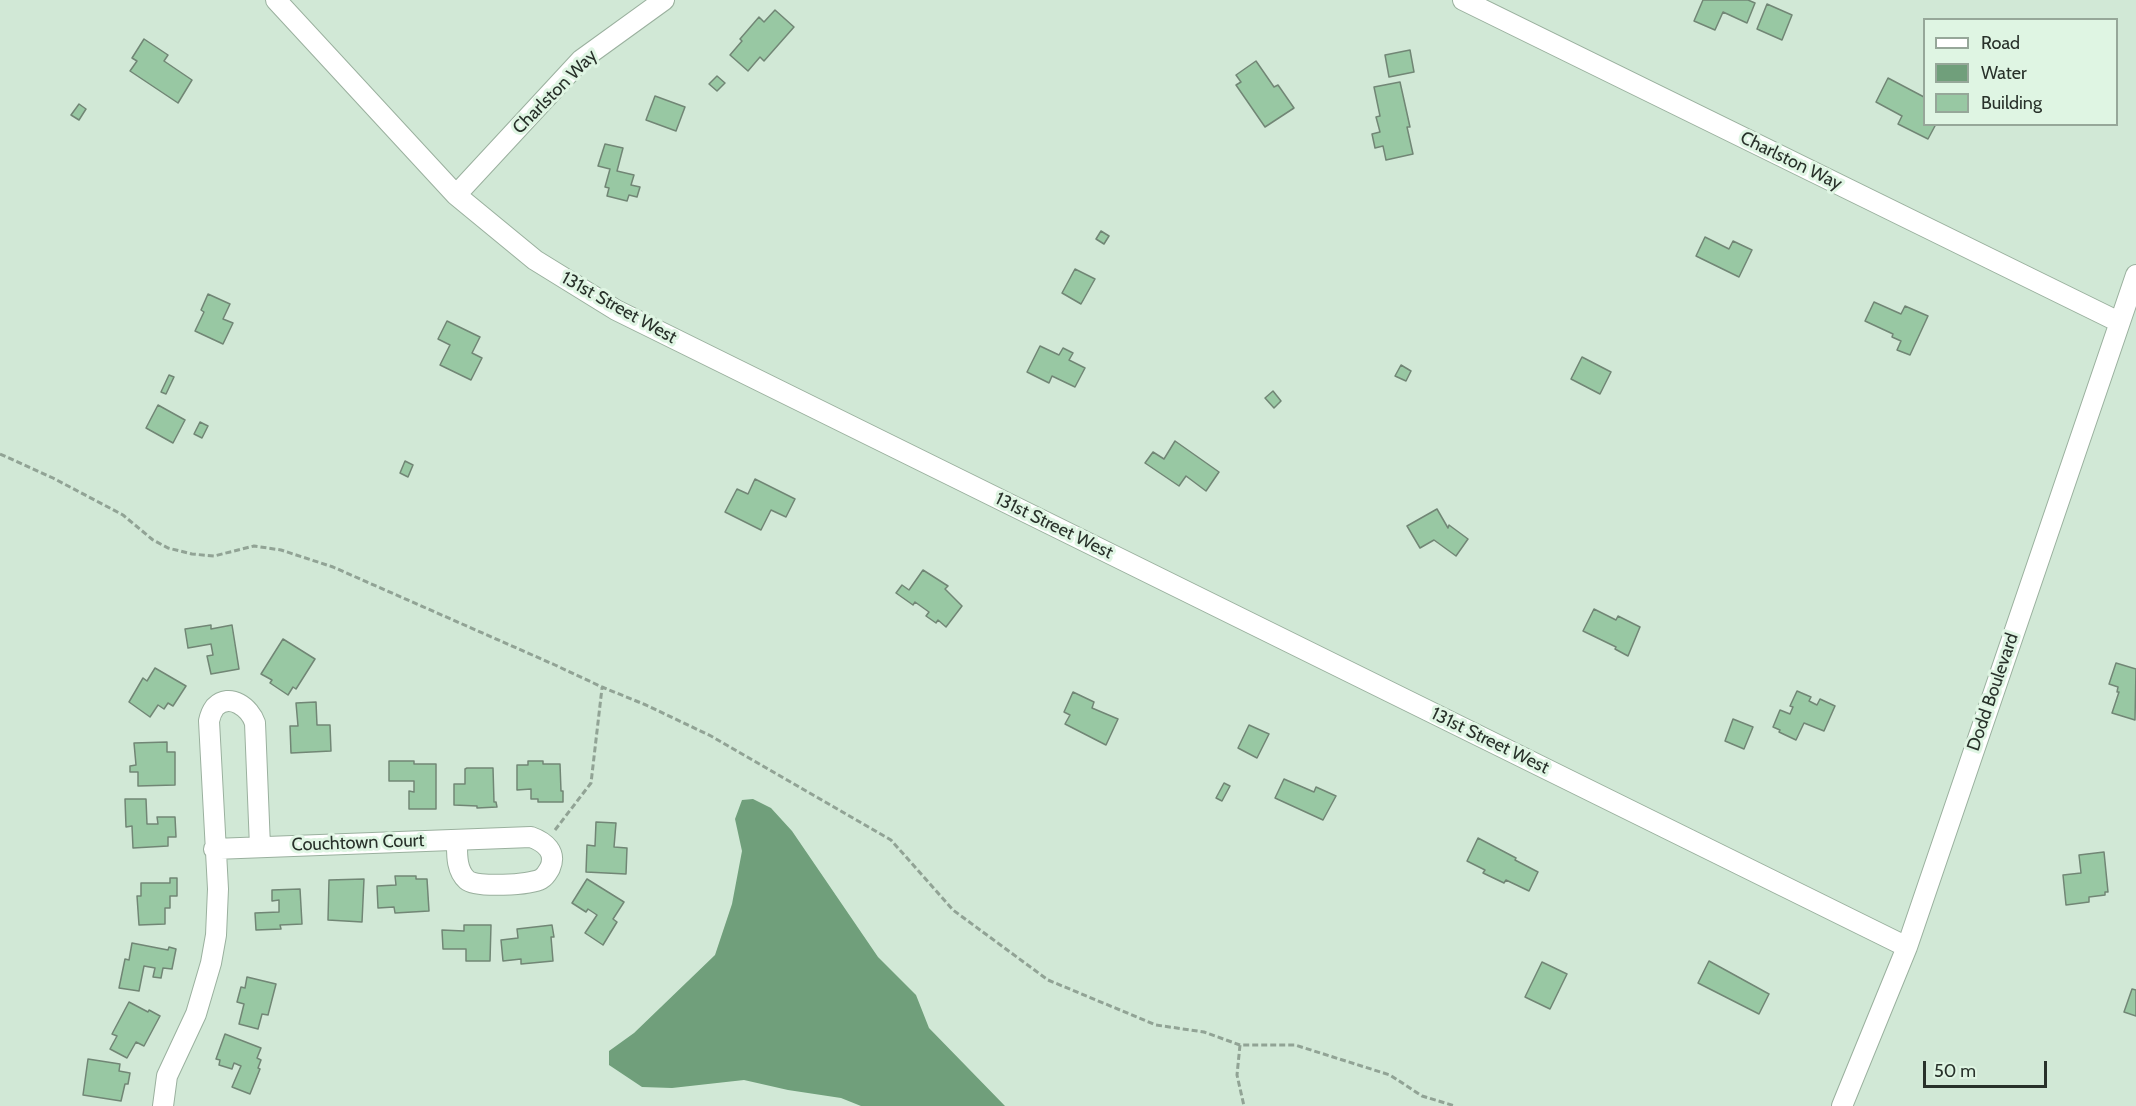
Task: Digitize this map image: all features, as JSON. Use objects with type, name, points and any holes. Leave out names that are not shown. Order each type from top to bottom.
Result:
[{"type":"street","name":"131st Street West","points":[[276,0],[456,195],[535,260],[616,310],[1907,947]]},
{"type":"street","name":"Charlston Way","points":[[456,195],[581,60],[664,0]]},
{"type":"street","name":"Charlston Way","points":[[1463,0],[2119,322]]},
{"type":"street","name":"Dodd Boulevard","points":[[1842,1106],[1907,947],[2136,275]]},
{"type":"street","points":[[162,1106],[167,1076],[196,1014],[211,963],[216,935],[218,889],[214,849],[209,721],[214,708],[231,701],[248,709],[255,723],[260,847]]},
{"type":"street","name":"Couchtown Court","points":[[214,849],[531,837],[545,844]]},
{"type":"street","points":[[457,840],[460,870],[471,882],[482,884],[529,883],[545,877],[553,861],[551,852],[545,844]]},
{"type":"path","points":[[0,454],[123,515],[153,540],[168,548],[214,556],[254,546],[281,550],[333,567],[711,736],[891,840],[952,910],[1048,980],[1156,1025],[1204,1032],[1240,1045],[1295,1045],[1390,1076],[1422,1096],[1455,1106]]},
{"type":"path","points":[[545,844],[591,783],[602,687]]},
{"type":"path","points":[[1240,1045],[1237,1075],[1244,1106]]},
{"type":"water","points":[[753,799],[771,808],[792,831],[878,957],[916,995],[929,1028],[1005,1106],[861,1106],[841,1098],[788,1090],[744,1080],[672,1088],[642,1087],[609,1065],[609,1051],[634,1033],[715,955],[732,904],[742,851],[735,819],[742,800]]},
{"type":"building","points":[[1703,0],[1748,0],[1755,3],[1747,23],[1723,12],[1715,30],[1694,21]]},
{"type":"building","points":[[1767,4],[1792,15],[1782,40],[1757,29]]},
{"type":"building","points":[[775,10],[794,27],[764,61],[760,57],[748,71],[730,55],[759,17],[764,22]]},
{"type":"building","points":[[144,39],[168,55],[164,61],[192,80],[178,103],[130,71],[137,61],[132,58]]},
{"type":"building","points":[[1410,50],[1414,72],[1389,77],[1385,55]]},
{"type":"building","points":[[1256,61],[1274,87],[1278,85],[1294,108],[1265,127],[1236,85],[1241,82],[1236,75]]},
{"type":"building","points":[[717,76],[725,83],[717,91],[709,84]]},
{"type":"building","points":[[1888,78],[1923,96],[1923,126],[1935,126],[1928,139],[1898,124],[1902,116],[1876,102]]},
{"type":"building","points":[[1400,82],[1410,127],[1407,127],[1413,154],[1386,160],[1383,146],[1375,148],[1372,134],[1380,132],[1376,117],[1380,116],[1374,87]]},
{"type":"building","points":[[655,96],[685,107],[676,131],[646,120]]},
{"type":"building","points":[[79,104],[86,109],[79,120],[71,115]]},
{"type":"building","points":[[605,144],[623,148],[617,171],[634,175],[631,185],[640,187],[637,197],[629,195],[627,201],[607,196],[609,188],[605,187],[610,169],[598,166]]},
{"type":"building","points":[[1101,231],[1109,236],[1104,244],[1096,239]]},
{"type":"building","points":[[1705,237],[1729,249],[1733,241],[1752,250],[1739,277],[1696,256]]},
{"type":"building","points":[[1075,269],[1095,279],[1081,304],[1062,293]]},
{"type":"building","points":[[208,294],[230,304],[223,319],[233,323],[223,344],[195,331],[204,312],[201,310]]},
{"type":"building","points":[[1874,302],[1901,314],[1905,306],[1928,316],[1910,355],[1897,350],[1901,341],[1892,337],[1893,334],[1865,321]]},
{"type":"building","points":[[447,321],[480,337],[472,353],[482,358],[471,380],[440,365],[450,345],[438,339]]},
{"type":"building","points":[[1040,346],[1059,355],[1063,348],[1073,353],[1069,360],[1085,368],[1075,387],[1052,376],[1049,383],[1027,372]]},
{"type":"building","points":[[1582,357],[1611,372],[1600,394],[1571,379]]},
{"type":"building","points":[[1401,365],[1411,371],[1406,381],[1395,376]]},
{"type":"building","points":[[169,375],[174,377],[166,394],[161,392]]},
{"type":"building","points":[[1273,391],[1281,401],[1274,408],[1265,398]]},
{"type":"building","points":[[158,405],[185,420],[173,443],[146,428]]},
{"type":"building","points":[[200,422],[208,426],[202,438],[194,434]]},
{"type":"building","points":[[1175,441],[1219,472],[1206,491],[1186,476],[1179,486],[1145,463],[1153,452],[1164,459]]},
{"type":"building","points":[[405,461],[413,465],[408,477],[400,473]]},
{"type":"building","points":[[755,479],[795,499],[786,517],[771,510],[761,530],[725,512],[737,489],[748,494]]},
{"type":"building","points":[[1437,509],[1448,528],[1449,525],[1468,539],[1456,556],[1434,540],[1420,548],[1407,526]]},
{"type":"building","points":[[923,570],[948,586],[945,589],[962,606],[946,627],[938,620],[936,623],[926,616],[929,612],[915,602],[913,605],[896,593],[902,585],[909,590]]},
{"type":"building","points":[[1594,609],[1616,620],[1618,616],[1640,627],[1628,656],[1615,649],[1616,647],[1583,631]]},
{"type":"building","points":[[211,625],[211,629],[232,625],[239,669],[211,674],[207,656],[213,655],[211,644],[188,648],[185,629]]},
{"type":"building","points":[[283,639],[315,659],[296,689],[293,687],[288,695],[270,683],[272,680],[261,674]]},
{"type":"building","points":[[2116,663],[2136,669],[2135,720],[2112,713],[2119,692],[2117,692],[2118,687],[2109,684]]},
{"type":"building","points":[[155,668],[186,686],[173,706],[168,703],[164,709],[158,705],[150,717],[129,702],[143,678],[147,681]]},
{"type":"building","points":[[1797,691],[1811,697],[1809,701],[1817,705],[1820,699],[1835,706],[1824,731],[1804,723],[1796,740],[1773,727],[1780,710],[1790,714],[1793,707],[1790,706]]},
{"type":"building","points":[[1073,692],[1094,702],[1092,708],[1118,719],[1106,745],[1065,724],[1070,715],[1064,712]]},
{"type":"building","points":[[316,702],[317,725],[330,725],[331,751],[291,753],[290,726],[298,726],[296,703]]},
{"type":"building","points":[[1733,719],[1753,727],[1744,749],[1725,741]]},
{"type":"building","points":[[1249,725],[1269,734],[1257,758],[1238,748]]},
{"type":"building","points":[[167,742],[167,752],[175,752],[175,785],[138,786],[138,772],[130,772],[130,766],[136,765],[134,743]]},
{"type":"building","points":[[389,761],[436,764],[436,809],[409,809],[409,791],[414,792],[414,781],[389,781]]},
{"type":"building","points":[[528,761],[560,764],[563,802],[538,802],[538,799],[531,799],[531,789],[517,790],[517,765],[528,765]]},
{"type":"building","points":[[493,768],[494,802],[497,807],[477,808],[477,806],[454,805],[454,784],[465,784],[465,769]]},
{"type":"building","points":[[1284,779],[1314,792],[1316,787],[1336,796],[1323,820],[1275,798]]},
{"type":"building","points":[[1224,783],[1230,786],[1222,801],[1216,798]]},
{"type":"building","points":[[125,799],[146,799],[147,824],[158,824],[157,817],[175,817],[176,837],[168,837],[168,846],[133,848],[132,826],[126,827]]},
{"type":"building","points":[[596,822],[616,823],[614,847],[627,848],[626,874],[586,872],[587,845],[595,846]]},
{"type":"building","points":[[1478,838],[1538,872],[1529,891],[1506,880],[1504,883],[1483,873],[1485,870],[1467,861]]},
{"type":"building","points":[[2104,852],[2108,892],[2105,892],[2105,895],[2089,897],[2089,902],[2066,905],[2063,875],[2081,873],[2079,855]]},
{"type":"building","points":[[395,876],[416,876],[416,879],[427,879],[429,911],[395,913],[394,907],[378,908],[377,886],[396,885]]},
{"type":"building","points":[[170,878],[177,878],[177,896],[170,896],[170,908],[165,908],[165,924],[139,925],[137,896],[141,896],[141,883],[170,883]]},
{"type":"building","points":[[364,879],[362,922],[328,920],[329,880]]},
{"type":"building","points":[[587,879],[624,902],[613,919],[617,922],[603,945],[585,933],[597,915],[588,909],[586,912],[572,903]]},
{"type":"building","points":[[300,889],[302,924],[280,925],[281,929],[256,930],[255,913],[279,912],[279,900],[272,901],[272,890]]},
{"type":"building","points":[[464,925],[491,925],[490,961],[466,961],[466,949],[443,949],[442,930],[464,931]]},
{"type":"building","points":[[552,925],[553,961],[521,964],[521,959],[503,961],[501,940],[518,938],[517,929]]},
{"type":"building","points":[[132,943],[168,950],[169,947],[176,949],[172,969],[163,968],[161,978],[153,977],[155,968],[144,966],[139,991],[119,988],[125,959],[129,960]]},
{"type":"building","points":[[1709,961],[1769,994],[1759,1014],[1698,983]]},
{"type":"building","points":[[1542,962],[1567,974],[1550,1009],[1525,997]]},
{"type":"building","points":[[247,977],[276,984],[268,1015],[262,1014],[258,1029],[239,1024],[244,1004],[237,1002],[241,987],[245,988]]},
{"type":"building","points":[[2132,989],[2136,990],[2136,1016],[2124,1012]]},
{"type":"building","points":[[129,1002],[160,1016],[144,1046],[136,1042],[127,1058],[110,1049],[117,1036],[112,1034]]},
{"type":"building","points":[[225,1034],[261,1048],[257,1058],[261,1060],[258,1068],[260,1069],[250,1094],[232,1087],[241,1066],[234,1063],[232,1069],[219,1065],[220,1060],[216,1059]]},
{"type":"building","points":[[88,1059],[120,1064],[119,1071],[130,1073],[121,1101],[83,1095]]}]
